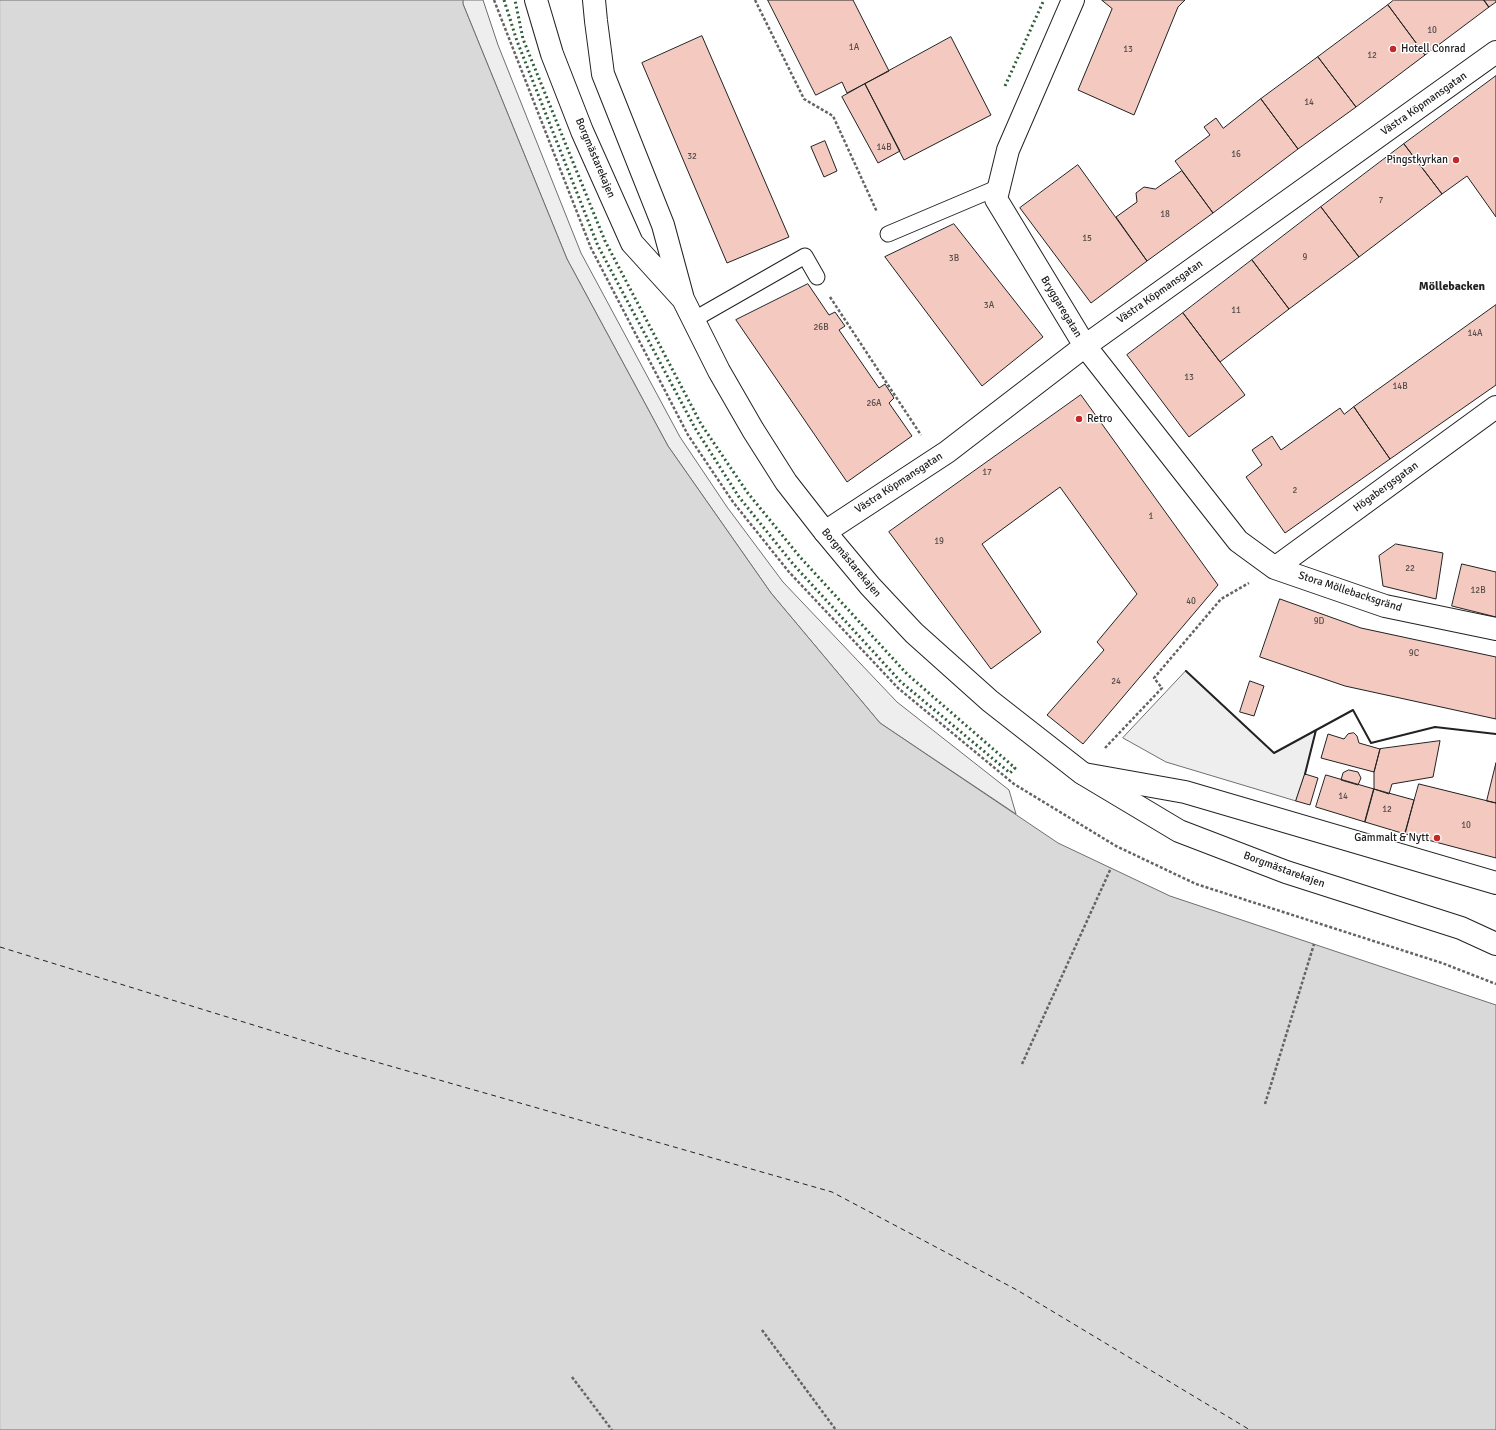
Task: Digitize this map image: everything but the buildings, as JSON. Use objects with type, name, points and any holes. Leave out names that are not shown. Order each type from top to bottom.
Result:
[{"type":"street","name":"Borgmästarekajen","points":[[536,0],[552,54],[582,131],[632,243],[683,300]]},
{"type":"street","name":"Borgmästarekajen","points":[[594,0],[603,74],[663,225],[683,300],[718,372],[786,482],[870,586],[914,633],[990,701],[1082,773],[1179,831],[1286,872],[1461,928],[1496,944]]},
{"type":"street","name":"Bryggaregatan","points":[[1073,0],[1008,150],[996,199],[1085,346],[1238,542],[1275,568]]},
{"type":"street","name":"Västra Köpmansgatan","points":[[825,532],[954,447],[1085,346],[1496,52]]},
{"type":"street","name":"Högabergsgatan","points":[[1275,568],[1496,407]]},
{"type":"street","name":"Stora Möllebacksgränd","points":[[1275,568],[1384,606],[1496,629]]},
{"type":"street","name":"Borgmästarekajen","points":[[1082,773],[1185,792],[1496,883]]},
{"type":"lane","points":[[888,234],[999,187]]},
{"type":"lane","points":[[693,320],[805,256],[817,277]]},
{"type":"path","points":[[755,0],[804,99],[833,116],[888,234]]},
{"type":"path","points":[[817,277],[937,458]]},
{"type":"path","points":[[1113,740],[1162,688],[1154,678],[1221,599]]},
{"type":"path","points":[[1022,1064],[1112,868]]},
{"type":"path","points":[[1265,1104],[1314,944]]},
{"type":"path","points":[[762,1330],[836,1430]]},
{"type":"path","points":[[572,1377],[612,1430]]},
{"type":"shaded area","points":[[0,0],[463,0],[463,4],[567,259],[668,446],[771,593],[880,723],[1058,843],[1170,896],[1496,1005],[1496,1430],[0,1430]]},
{"type":"shaded area","points":[[463,0],[483,0],[498,45],[581,253],[680,437],[727,507],[783,582],[897,702],[1009,790],[1016,814],[880,723],[771,593],[668,446],[567,259],[463,4]]},
{"type":"shaded area","points":[[1186,671],[1274,753],[1316,730],[1305,774],[1296,801],[1166,762],[1123,738]]},
{"type":"ferry route","points":[[0,947],[341,1052],[832,1192],[1017,1290],[1250,1430]]},
{"type":"hedge","points":[[504,0],[517,41],[598,246],[695,428],[739,497],[793,564],[901,682],[1010,773],[1015,768],[907,674],[800,557],[747,492],[701,424],[605,241],[523,39],[515,0]]},
{"type":"hedge","points":[[1005,86],[1043,2],[1041,0]]},
{"type":"wall","points":[[1186,671],[1274,753],[1353,710],[1371,743],[1435,727],[1496,734]]},
{"type":"wall","points":[[1305,774],[1316,730]]},
{"type":"place","name":"Hotell Conrad","points":[[1393,49]]},
{"type":"place","name":"Pingstkyrkan","points":[[1456,160]]},
{"type":"place","name":"Retro","points":[[1079,419]]},
{"type":"place","name":"Gammalt & Nytt","points":[[1437,838]]},
{"type":"district","name":"Möllebacken","points":[[1452,287]]}]
